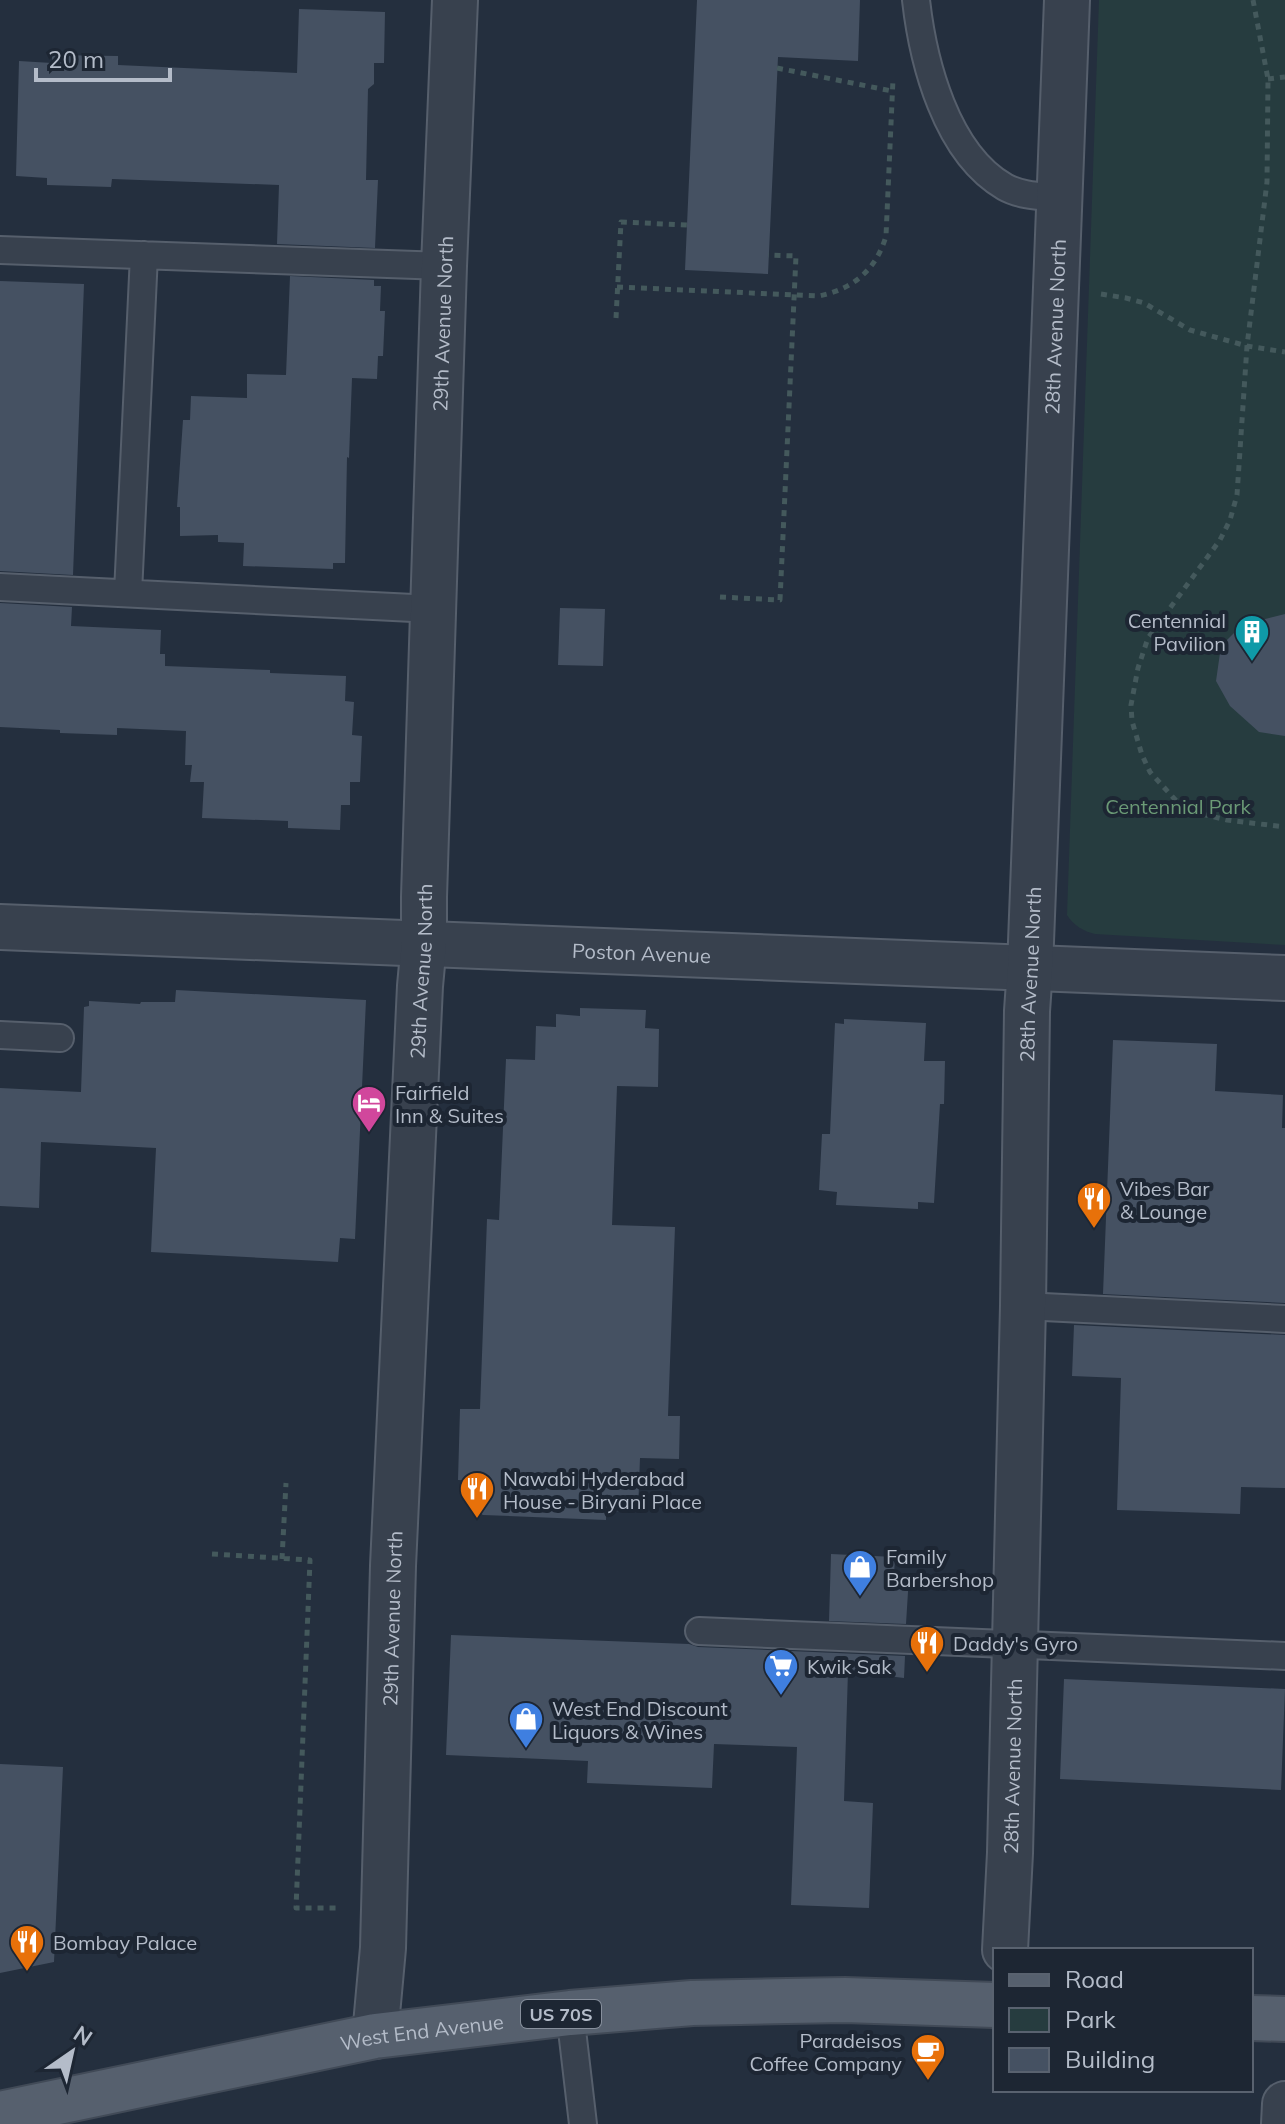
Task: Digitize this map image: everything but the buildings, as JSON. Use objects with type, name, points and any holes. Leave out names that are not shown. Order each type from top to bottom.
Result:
[{"type":"main road","name":"West End Avenue","points":[[0,2114],[375,2036],[570,2013],[692,2003],[787,2001],[993,2005]]},
{"type":"main road","points":[[1253,2018],[1285,2019]]},
{"type":"street","name":"29th Avenue North","points":[[375,2036],[383,1948],[393,1551],[424,943],[455,0]]},
{"type":"street","name":"28th Avenue North","points":[[1005,1948],[1023,1306],[1027,1011],[1067,0]]},
{"type":"street","name":"Poston Avenue","points":[[0,927],[1285,978]]},
{"type":"street","points":[[1284,2124],[1285,2104]]},
{"type":"lane","points":[[916,0],[926,58],[936,90],[948,118],[973,159],[1005,187],[1060,198]]},
{"type":"lane","points":[[0,250],[444,266]]},
{"type":"lane","points":[[128,593],[144,255]]},
{"type":"lane","points":[[0,587],[433,609]]},
{"type":"lane","points":[[0,1035],[60,1038]]},
{"type":"lane","points":[[1023,1306],[1285,1319]]},
{"type":"lane","points":[[699,1631],[1285,1656]]},
{"type":"lane","points":[[570,2013],[583,2124]]},
{"type":"path","points":[[1253,0],[1268,79],[1267,182],[1247,346],[1237,495],[1220,540],[1148,638],[1131,705],[1132,721],[1150,772],[1180,805],[1197,813],[1227,820],[1285,827]]},
{"type":"path","points":[[617,287],[819,296],[853,284],[871,268],[883,246],[887,221],[892,79],[896,70],[926,58]]},
{"type":"path","points":[[777,68],[892,91]]},
{"type":"path","points":[[1268,79],[1285,77]]},
{"type":"path","points":[[616,318],[621,222],[687,225]]},
{"type":"path","points":[[720,597],[780,600],[796,256],[768,255]]},
{"type":"path","points":[[1057,287],[1144,303],[1190,330],[1247,346],[1285,352]]},
{"type":"path","points":[[282,1559],[286,1483]]},
{"type":"path","points":[[212,1554],[310,1560],[296,1908],[345,1908]]},
{"type":"green space","name":"Centennial Park","points":[[1099,0],[1285,0],[1285,945],[1095,934],[1079,927],[1067,915]]},
{"type":"place","name":"Centennial Pavilion","points":[[1252,663]]},
{"type":"place","name":"Fairfield Inn & Suites","points":[[369,1134]]},
{"type":"place","name":"Vibes Bar & Lounge","points":[[1094,1230]]},
{"type":"place","name":"Nawabi Hyderabad House - Biryani Place","points":[[477,1520]]},
{"type":"place","name":"Family Barbershop","points":[[860,1598]]},
{"type":"place","name":"Daddy's Gyro","points":[[927,1674]]},
{"type":"place","name":"Kwik Sak","points":[[781,1697]]},
{"type":"place","name":"West End Discount Liquors & Wines","points":[[526,1750]]},
{"type":"place","name":"Bombay Palace","points":[[27,1973]]},
{"type":"place","name":"Paradeisos Coffee Company","points":[[928,2082]]}]
